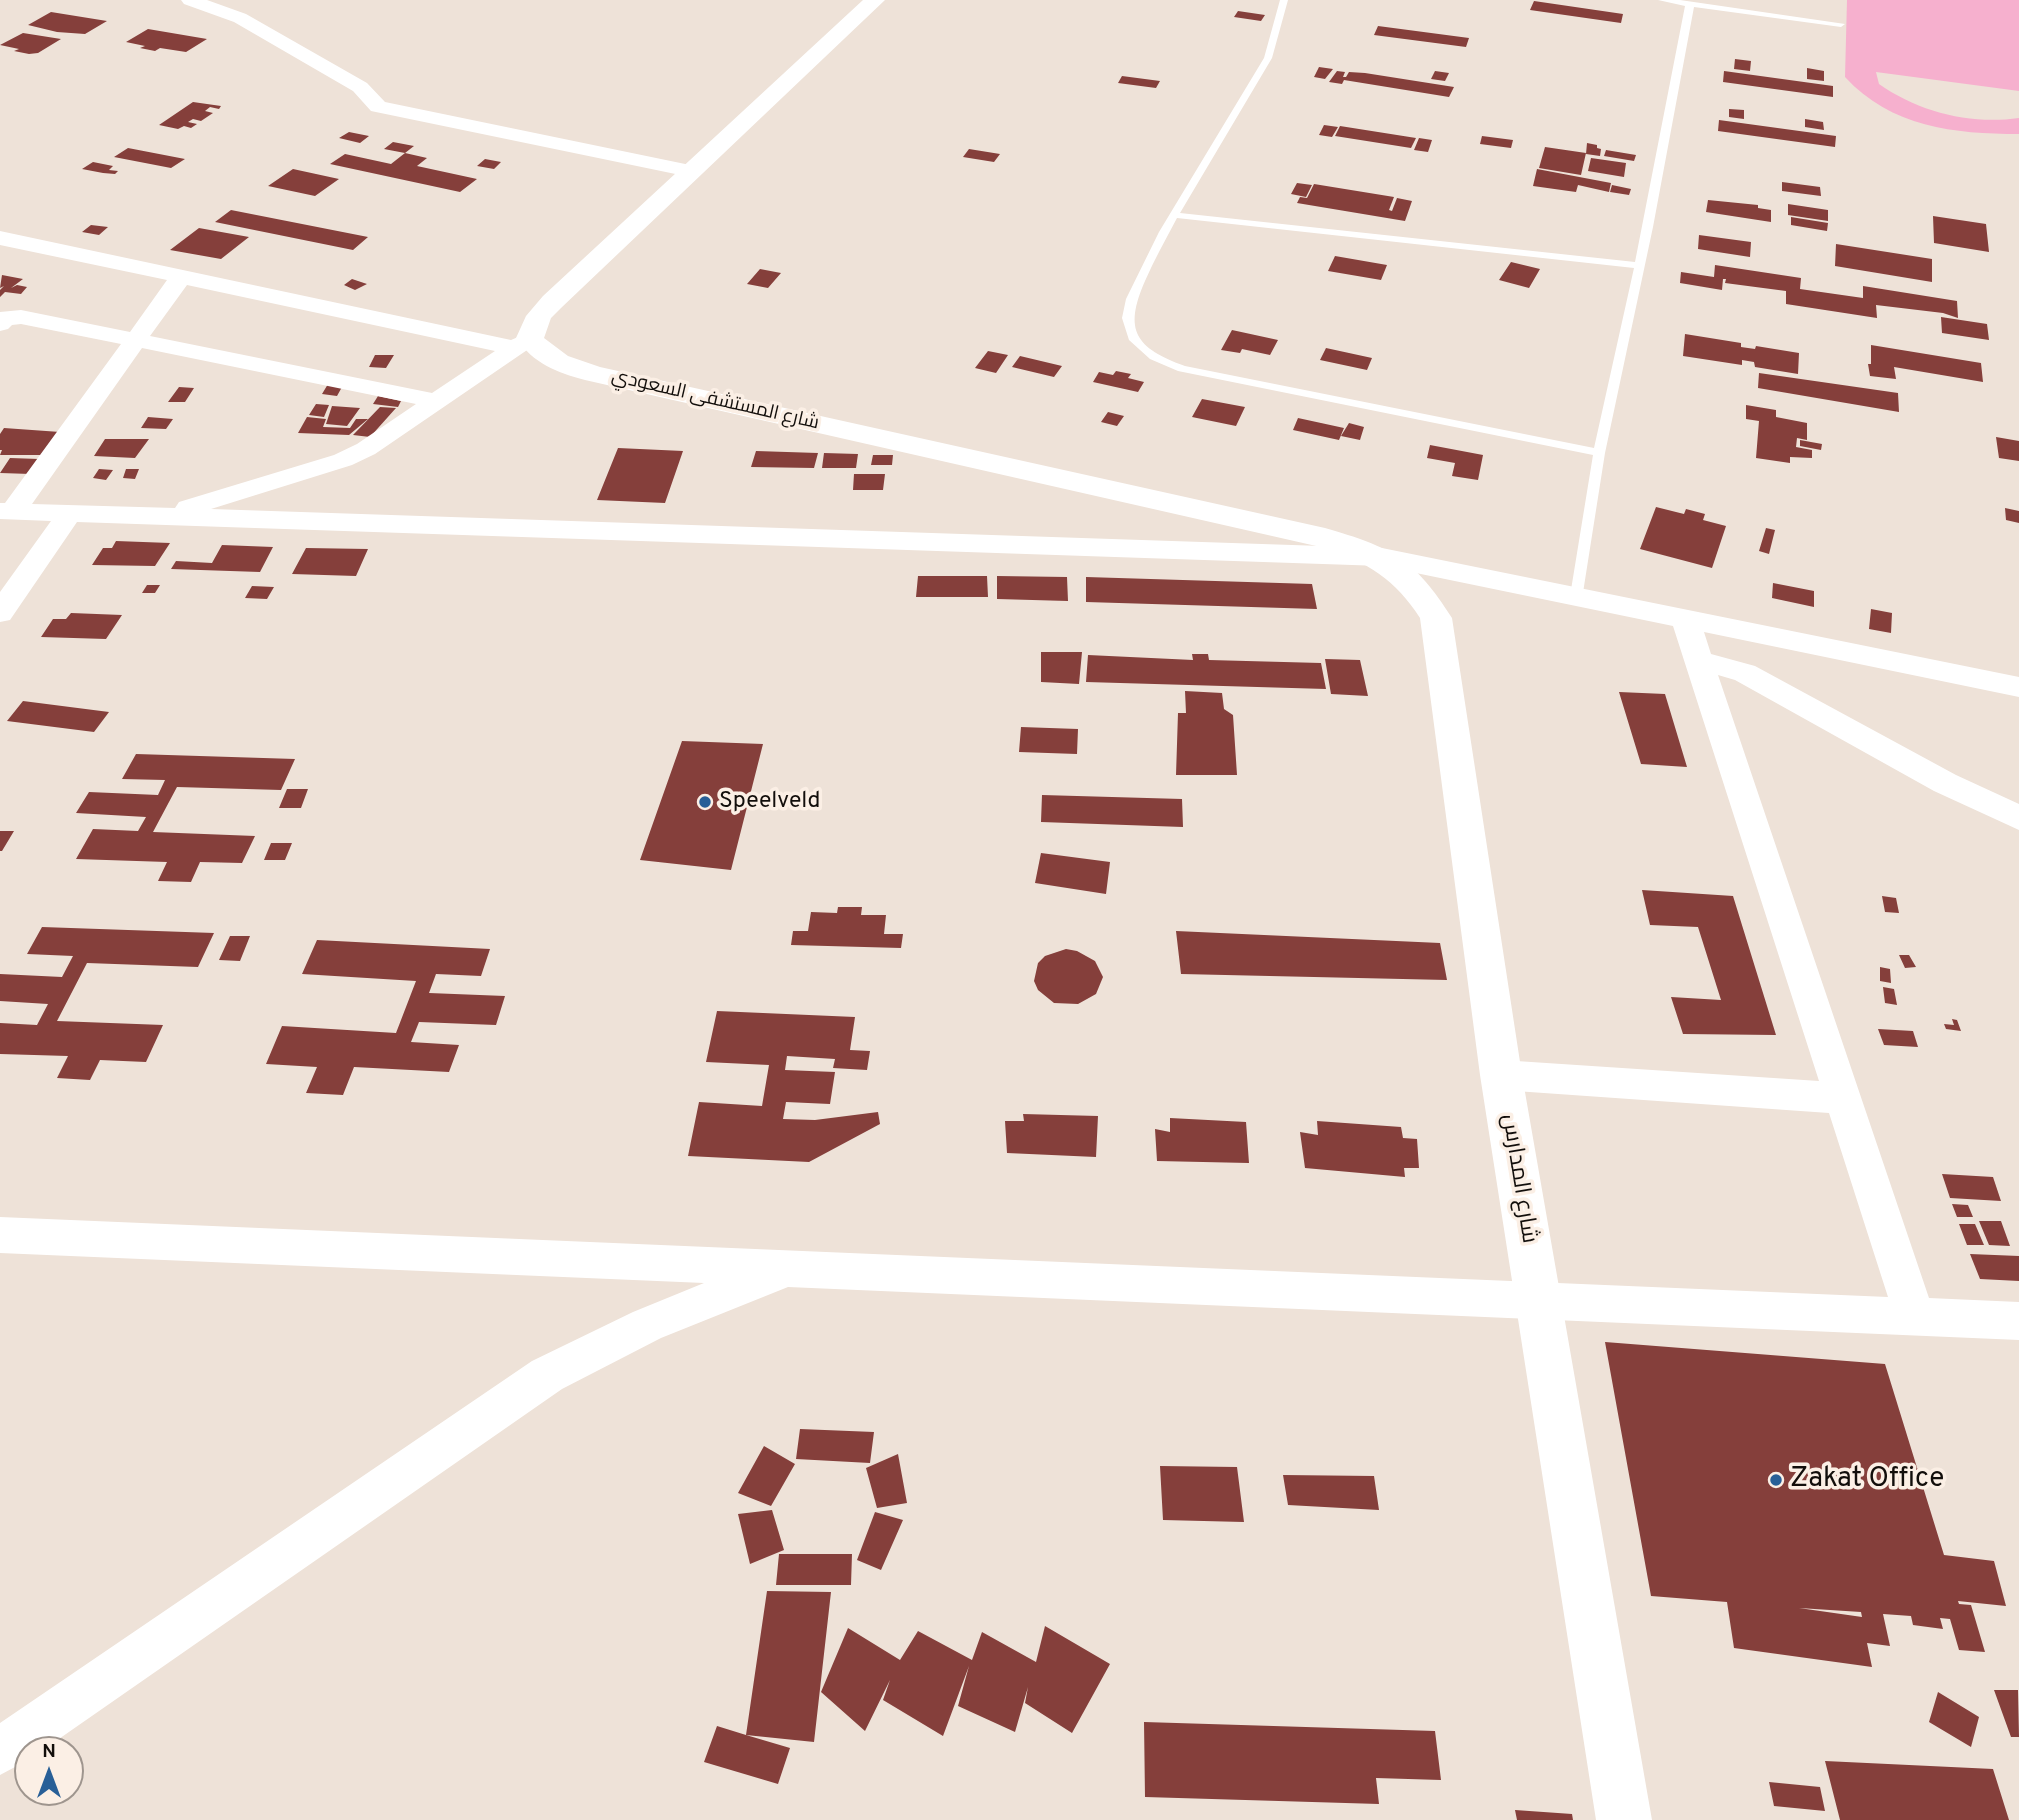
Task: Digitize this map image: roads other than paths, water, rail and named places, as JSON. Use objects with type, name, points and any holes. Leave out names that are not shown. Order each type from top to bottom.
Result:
[{"type":"street","points":[[190,0],[240,18],[360,87],[378,107],[690,171]]},
{"type":"street","points":[[161,516],[343,460],[366,449],[522,343],[539,316],[552,302],[875,0]]},
{"type":"street","points":[[0,237],[181,277],[522,343]]},
{"type":"street","points":[[6,511],[138,339],[181,277]]},
{"type":"street","points":[[0,324],[12,316],[138,339],[436,401]]},
{"type":"street","name":"شارع المستشفى السعودي","points":[[522,343],[549,358],[595,374],[925,450],[1264,522],[1349,545],[1382,557]]},
{"type":"street","points":[[6,511],[978,541],[1382,557],[2019,687]]},
{"type":"street","points":[[0,613],[70,513]]},
{"type":"street","name":"شارع المدارس","points":[[1382,557],[1421,591],[1436,618],[1501,1076],[1624,1820]]},
{"type":"street","points":[[1685,619],[1915,1317]]},
{"type":"street","points":[[1698,660],[1745,673],[1945,783],[2019,818]]},
{"type":"street","points":[[1501,1076],[1842,1098]]},
{"type":"street","points":[[0,1235],[2019,1321]]},
{"type":"street","points":[[0,1751],[547,1375],[647,1325],[788,1269]]},
{"type":"lane","points":[[1662,0],[1842,24]]},
{"type":"lane","points":[[1280,1],[1275,40],[1268,58],[1175,215],[1129,300],[1127,318],[1137,344],[1155,359],[1182,369],[1599,453]]},
{"type":"lane","points":[[1577,596],[1599,453],[1640,266],[1690,4]]},
{"type":"lane","points":[[1175,215],[1640,266]]},
{"type":"place","name":"Speelveld","points":[[705,802]]},
{"type":"place","name":"Zakat Office","points":[[1776,1480]]}]
